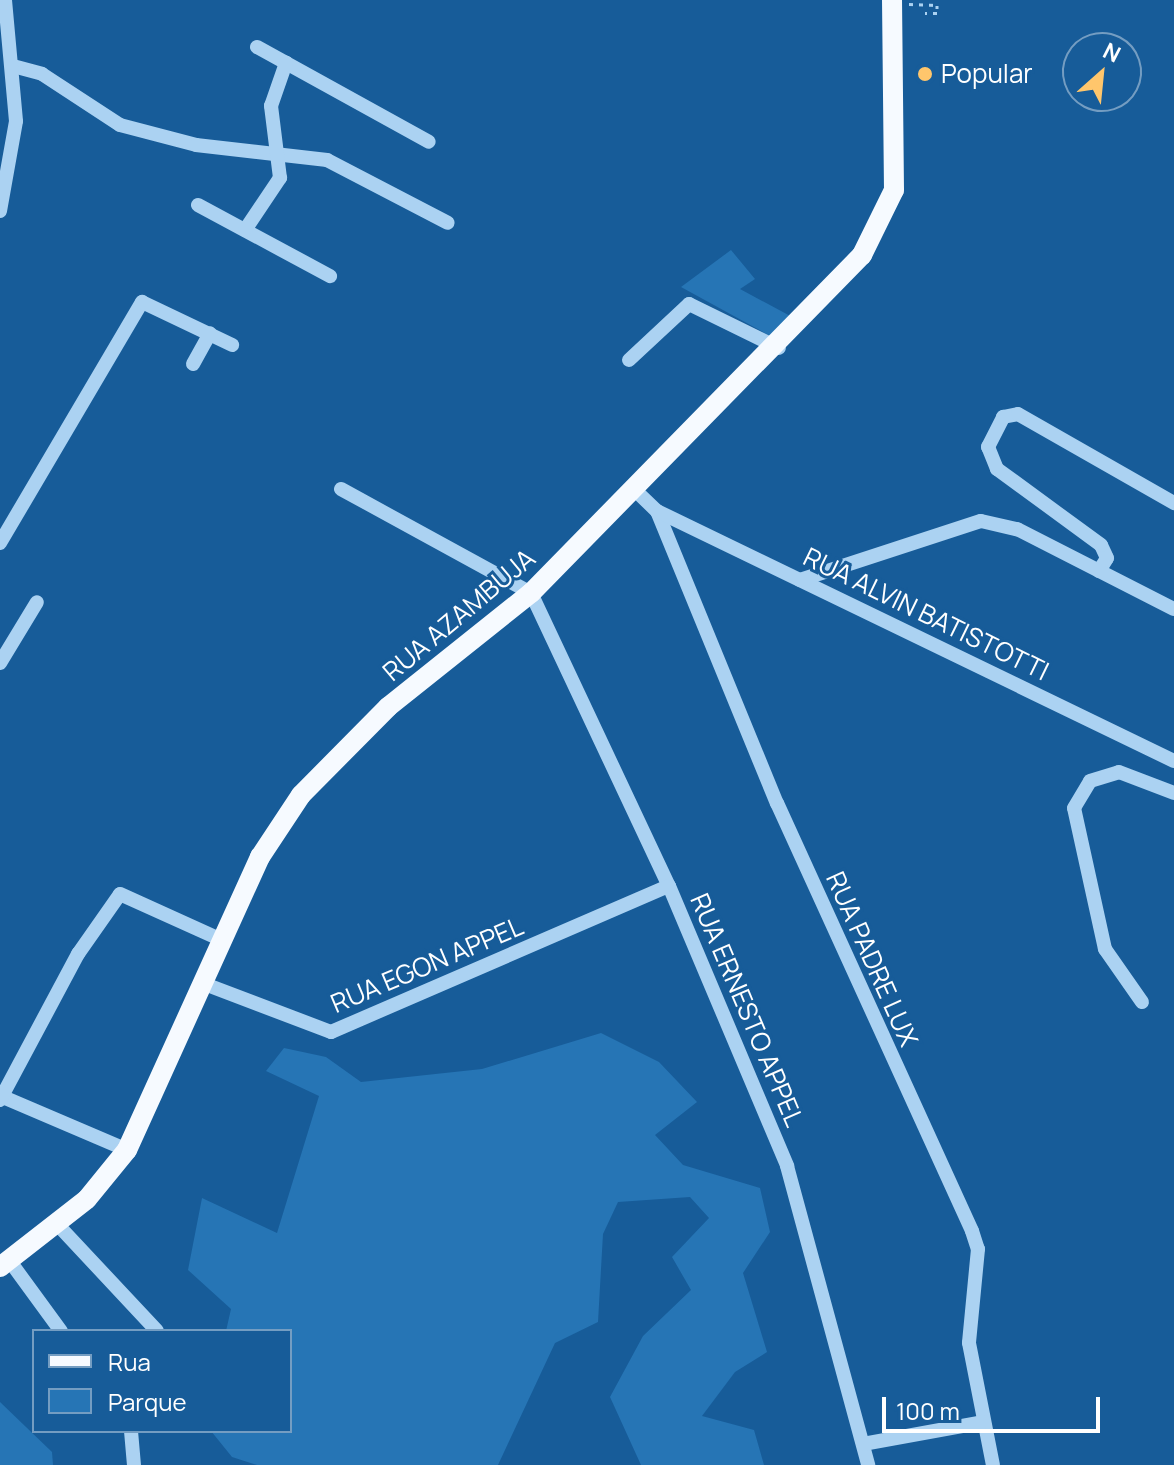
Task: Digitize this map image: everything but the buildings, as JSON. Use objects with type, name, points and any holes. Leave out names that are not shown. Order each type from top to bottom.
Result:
[{"type":"main road","name":"RUA AZAMBUJA","points":[[5,1264],[57,1224],[127,1150],[260,857],[301,795],[388,707],[531,593],[779,348],[862,255],[889,210],[897,149],[902,2]]},
{"type":"street","points":[[0,211],[16,121],[5,0]]},
{"type":"street","points":[[257,47],[429,142]]},
{"type":"street","points":[[245,230],[276,186],[280,154],[271,106],[286,63]]},
{"type":"street","points":[[13,66],[42,74],[120,125],[196,145],[280,154],[346,168],[448,223]]},
{"type":"street","points":[[198,205],[330,276]]},
{"type":"street","points":[[0,543],[142,302],[232,345]]},
{"type":"street","points":[[629,360],[689,304],[779,348]]},
{"type":"street","points":[[193,364],[210,333]]},
{"type":"street","points":[[1099,571],[1107,558],[1101,545],[997,469],[988,447],[1003,417],[1018,414],[1174,503]]},
{"type":"street","points":[[341,489],[531,593]]},
{"type":"street","name":"RUA PADRE LUX","points":[[636,491],[657,511],[789,832],[972,1231],[978,1249],[969,1343],[993,1465]]},
{"type":"street","name":"RUA ALVIN BATISTOTTI","points":[[657,511],[1174,761]]},
{"type":"street","points":[[800,580],[981,521],[1017,529],[1174,609]]},
{"type":"street","name":"RUA ERNESTO APPEL","points":[[531,593],[669,886],[787,1166],[868,1465]]},
{"type":"street","points":[[0,663],[37,602]]},
{"type":"street","points":[[1142,1002],[1105,949],[1074,808],[1090,781],[1119,772],[1174,793]]},
{"type":"street","name":"RUA EGON APPEL","points":[[202,983],[331,1032],[669,886]]},
{"type":"street","points":[[127,1150],[1,1099],[52,998],[120,894],[222,940]]},
{"type":"street","points":[[57,1224],[155,1329]]},
{"type":"street","points":[[5,1264],[59,1329]]},
{"type":"street","points":[[863,1444],[984,1422]]},
{"type":"street","points":[[131,1433],[134,1465]]},
{"type":"path","points":[[902,2],[937,5],[937,13],[925,13]]},
{"type":"green space","points":[[731,250],[755,279],[740,289],[794,318],[772,337],[681,287]]},
{"type":"green space","points":[[601,1033],[659,1062],[697,1102],[655,1135],[683,1165],[760,1188],[770,1232],[743,1273],[767,1352],[735,1372],[702,1416],[754,1430],[764,1465],[641,1465],[610,1397],[643,1336],[691,1290],[672,1257],[709,1218],[690,1197],[618,1202],[603,1234],[598,1322],[555,1343],[498,1465],[257,1465],[232,1457],[213,1433],[292,1433],[292,1329],[226,1329],[231,1309],[188,1270],[202,1198],[277,1233],[319,1096],[266,1071],[284,1048],[326,1057],[361,1082],[482,1069]]},
{"type":"green space","points":[[0,1402],[52,1452],[53,1465],[0,1465]]},
{"type":"place","name":"Popular","points":[[925,74]]}]
